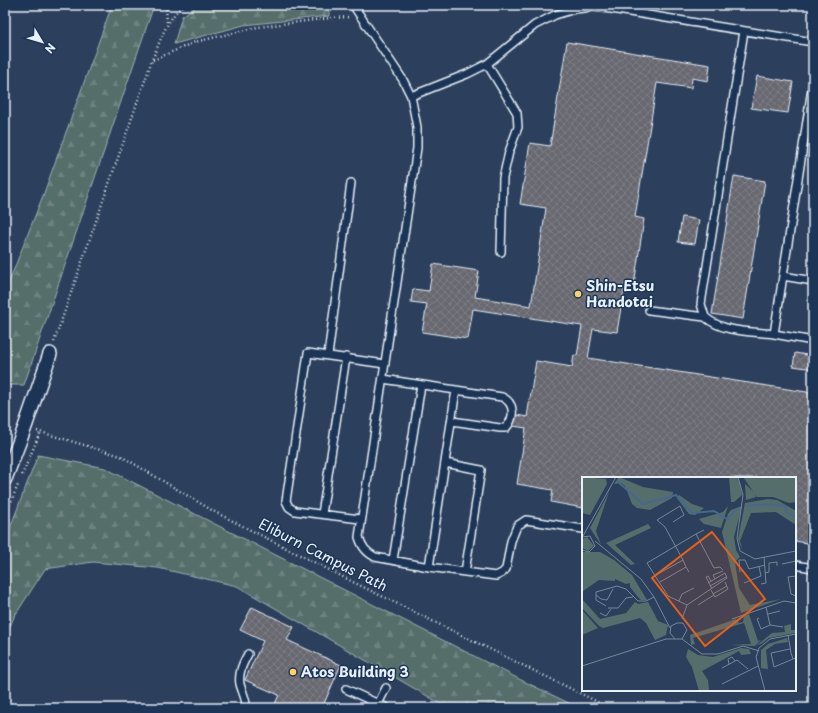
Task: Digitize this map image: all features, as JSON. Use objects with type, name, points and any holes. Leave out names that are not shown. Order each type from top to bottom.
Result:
[{"type":"street","points":[[5,479],[25,427],[50,354]]},
{"type":"lane","points":[[353,5],[411,96],[417,127],[417,148],[383,379],[360,519],[359,537],[362,546],[368,553],[375,557],[496,576],[502,574],[506,569],[517,526],[526,520],[582,529]]},
{"type":"lane","points":[[411,96],[467,74],[487,64],[535,25],[555,15],[575,9],[593,7],[612,9],[813,42]]},
{"type":"lane","points":[[705,317],[701,304],[744,31]]},
{"type":"lane","points":[[487,64],[517,113],[518,127],[509,152],[503,178],[501,252]]},
{"type":"lane","points":[[774,334],[813,82]]},
{"type":"lane","points":[[328,355],[351,183]]},
{"type":"lane","points":[[783,276],[813,281]]},
{"type":"lane","points":[[649,310],[705,317],[724,328],[774,334],[813,341]]},
{"type":"lane","points":[[360,519],[295,510],[289,507],[286,501],[308,352],[385,364]]},
{"type":"lane","points":[[322,514],[346,357]]},
{"type":"lane","points":[[383,379],[502,397],[509,401],[512,405],[512,414],[506,428],[452,421]]},
{"type":"lane","points":[[393,560],[421,385]]},
{"type":"lane","points":[[429,566],[456,390]]},
{"type":"lane","points":[[445,463],[481,470],[465,572]]},
{"type":"lane","points":[[796,565],[813,568]]},
{"type":"lane","points":[[246,708],[247,704],[240,684],[240,678],[241,668],[248,654]]},
{"type":"lane","points":[[378,704],[386,688]]},
{"type":"lane","points":[[346,689],[387,708]]},
{"type":"path","points":[[166,5],[167,24]]},
{"type":"path","points":[[50,354],[152,60],[167,24],[177,10],[184,5]]},
{"type":"path","points":[[152,60],[195,42],[258,27],[331,18],[361,17]]},
{"type":"path","name":"Eliburn Campus Path","points":[[25,427],[40,433],[121,456],[215,512],[353,582],[610,708]]},
{"type":"green space","points":[[112,5],[154,5],[24,385],[5,385],[5,292],[44,193]]},
{"type":"green space","points":[[199,5],[329,5],[329,16],[244,25],[174,44],[182,16]]},
{"type":"green space","points":[[38,455],[105,468],[521,680],[579,708],[448,708],[237,586],[158,568],[93,562],[45,569],[14,617],[5,638],[5,541]]},
{"type":"building","name":"Shin-Etsu Handotai","points":[[567,42],[710,65],[708,81],[692,78],[691,88],[657,83],[635,217],[644,219],[634,285],[625,283],[617,332],[593,329],[588,358],[813,393],[813,544],[796,541],[796,477],[582,477],[582,508],[551,502],[553,490],[517,484],[526,428],[513,426],[517,415],[527,417],[536,361],[572,367],[574,355],[577,356],[582,326],[473,309],[468,339],[422,332],[427,304],[411,302],[413,289],[429,291],[433,264],[479,271],[475,297],[531,306],[546,208],[520,204],[530,143],[550,146]]},
{"type":"building","points":[[757,76],[793,82],[788,113],[751,108]]},
{"type":"building","points":[[734,176],[765,181],[743,319],[712,314]]},
{"type":"building","points":[[682,217],[699,220],[695,244],[678,242]]},
{"type":"building","points":[[795,353],[813,356],[813,369],[793,366]]},
{"type":"building","name":"Atos Building 3","points":[[252,607],[294,627],[287,640],[341,665],[322,708],[273,708],[279,695],[245,680],[263,641],[240,630]]},
{"type":"place","name":"Shin-Etsu Handotai","points":[[578,294]]},
{"type":"place","name":"Atos Building 3","points":[[293,672]]}]
